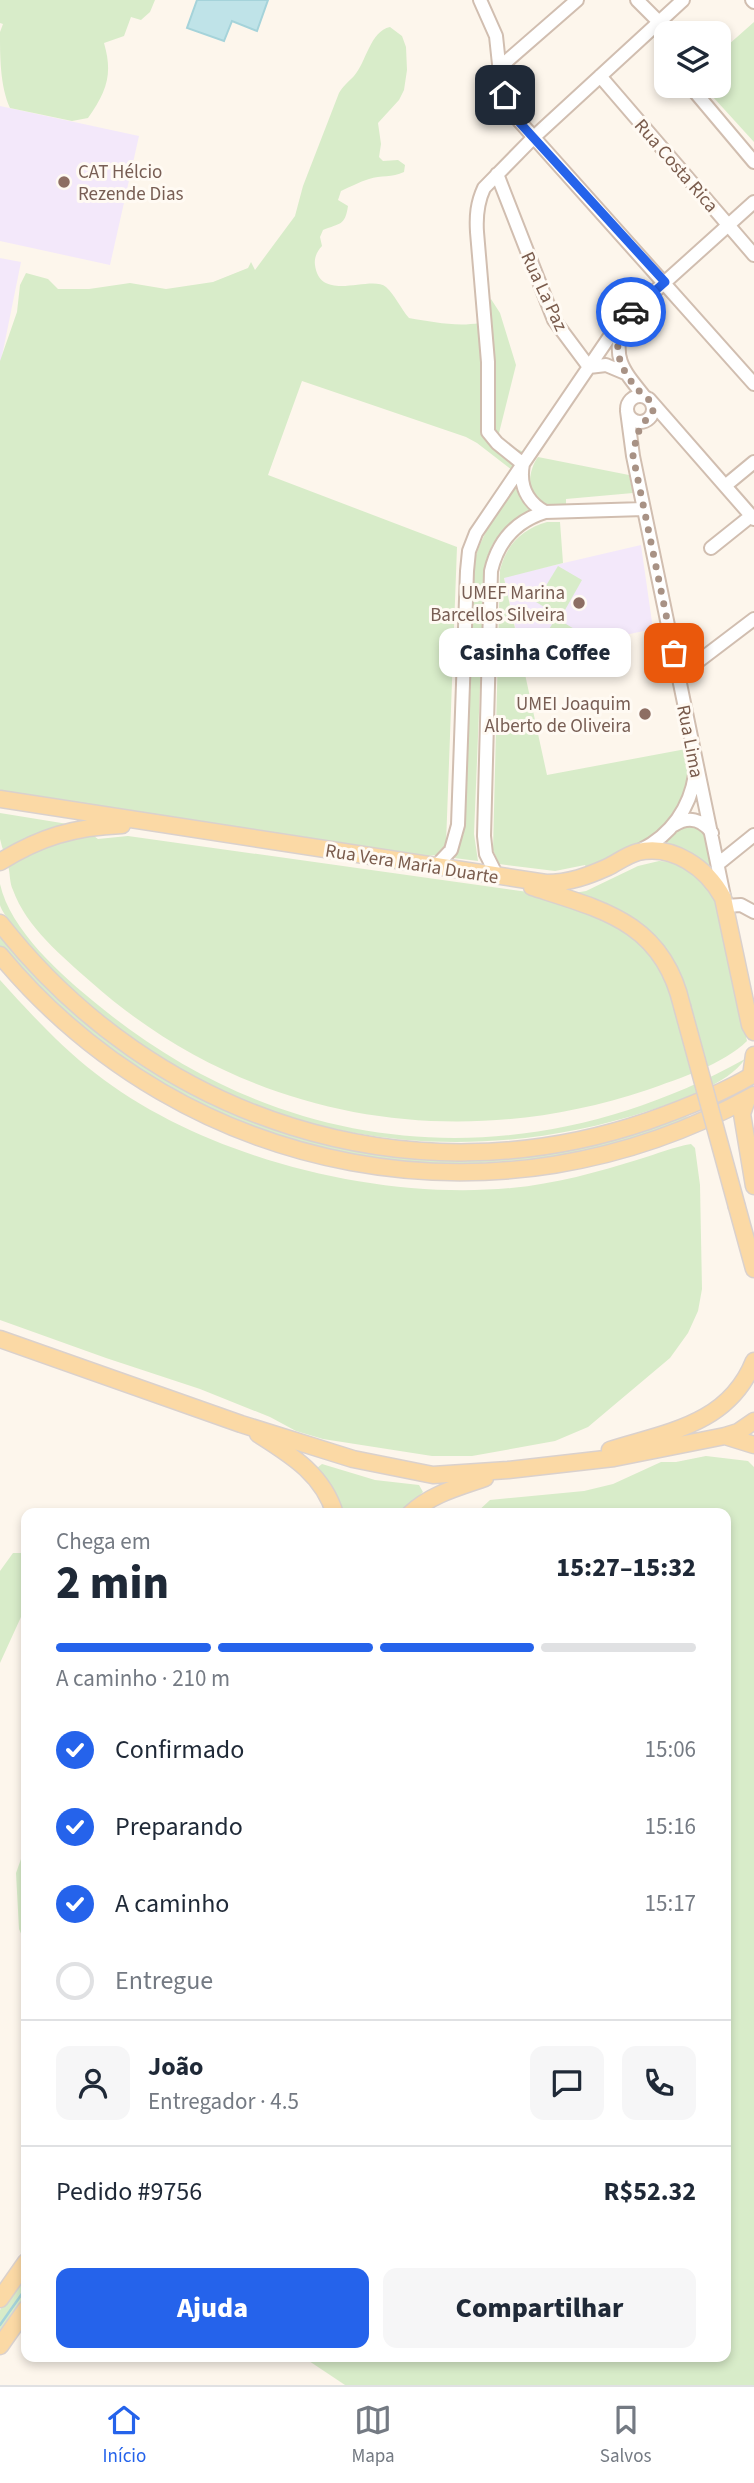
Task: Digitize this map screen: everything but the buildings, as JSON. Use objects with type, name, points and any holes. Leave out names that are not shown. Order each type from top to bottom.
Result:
[{"type":"main road","points":[[0,799],[183,828]]},
{"type":"main road","points":[[0,862],[47,837],[93,828],[140,825],[183,828]]},
{"type":"main road","name":"Rua Vera Maria Duarte","points":[[183,828],[546,883],[587,876],[636,852]]},
{"type":"main road","points":[[636,852],[665,853],[692,863],[713,881],[726,906]]},
{"type":"main road","points":[[497,876],[596,907],[628,922],[646,937],[663,958],[675,981],[754,1269]]},
{"type":"main road","name":"Rua Lima","points":[[726,906],[753,1031]]},
{"type":"main road","points":[[0,922],[26,955],[66,997],[148,1061],[230,1104],[284,1125],[340,1140],[397,1149],[454,1152],[500,1151],[592,1137],[680,1109],[752,1075],[754,1055]]},
{"type":"main road","points":[[0,955],[27,986],[79,1035],[117,1065],[158,1091],[244,1132],[289,1148],[359,1164],[454,1173],[561,1164],[654,1140],[698,1123],[750,1097]]},
{"type":"main road","points":[[750,1097],[742,1114],[754,1186]]},
{"type":"main road","points":[[0,1339],[241,1424],[353,1459],[433,1475],[614,1458],[725,1436],[738,1432],[754,1421]]},
{"type":"main road","points":[[572,1464],[701,1421],[731,1398],[754,1361]]},
{"type":"main road","points":[[241,1424],[301,1463],[314,1475],[332,1508]]},
{"type":"main road","points":[[725,1436],[754,1445]]},
{"type":"main road","points":[[418,1508],[442,1493],[508,1470]]},
{"type":"main road","points":[[0,2299],[21,2269]]},
{"type":"main road","points":[[0,2346],[21,2316]]},
{"type":"street","points":[[480,0],[496,36],[505,95],[512,113],[754,384]]},
{"type":"street","points":[[500,67],[577,0]]},
{"type":"street","points":[[637,0],[658,21]]},
{"type":"street","points":[[660,21],[683,0]]},
{"type":"street","points":[[523,464],[491,438],[487,424],[488,362],[476,212],[484,188],[497,174],[654,27]]},
{"type":"street","name":"Rua Costa Rica","points":[[600,76],[754,254]]},
{"type":"street","points":[[700,98],[754,162]]},
{"type":"street","name":"Rua La Paz","points":[[497,174],[554,320],[589,367]]},
{"type":"street","points":[[436,866],[451,850],[458,825],[467,571],[469,551],[480,525],[624,319],[754,202]]},
{"type":"street","points":[[624,319],[618,356],[625,373],[628,406],[633,420],[646,420],[675,429]]},
{"type":"street","points":[[589,367],[606,365],[625,373],[753,518],[711,548]]},
{"type":"street","points":[[628,406],[639,395],[647,397],[653,409],[646,420]]},
{"type":"street","name":"Rua Lima","points":[[628,406],[633,456],[726,906]]},
{"type":"street","name":"Rua Lima","points":[[633,456],[638,431],[646,420]]},
{"type":"street","points":[[726,486],[754,462]]},
{"type":"street","points":[[523,464],[524,489],[534,505],[545,512]]},
{"type":"street","points":[[497,876],[486,854],[484,836],[491,571],[496,552],[520,523],[545,512],[644,509]]},
{"type":"street","points":[[679,676],[754,619]]},
{"type":"street","name":"Rua Vera Maria Duarte","points":[[636,852],[656,841],[673,825],[690,798],[696,768]]},
{"type":"street","points":[[673,825],[683,820],[694,820],[705,824],[712,833]]},
{"type":"street","points":[[718,864],[754,835]]},
{"type":"street","points":[[726,906],[741,905],[754,912]]},
{"type":"shaded area","name":"CAT Hélcio Rezende Dias","points":[[0,106],[139,136],[110,265],[0,241]]},
{"type":"shaded area","points":[[0,258],[21,262],[1,361],[0,361]]},
{"type":"shaded area","name":"UMEF Marina Barcellos Silveira","points":[[641,545],[653,629],[522,657],[504,577]]},
{"type":"green space","points":[[0,0],[155,0],[150,12],[141,20],[131,17],[124,36],[104,43],[108,73],[104,91],[88,118],[72,121],[10,108],[1,71],[0,32],[3,24],[0,23]]},
{"type":"green space","points":[[754,22],[754,142],[714,98],[731,98],[731,42]]},
{"type":"green space","points":[[390,27],[402,36],[406,47],[407,70],[404,90],[399,100],[378,123],[381,144],[379,157],[383,161],[398,160],[405,165],[404,172],[369,179],[341,191],[338,200],[348,206],[345,217],[341,223],[323,230],[320,237],[322,246],[316,255],[315,265],[319,277],[326,283],[336,286],[379,284],[386,287],[409,318],[453,324],[480,323],[491,299],[500,313],[516,365],[498,437],[500,442],[524,452],[512,470],[466,437],[302,381],[268,475],[457,547],[446,844],[436,855],[422,857],[0,791],[0,361],[17,312],[20,285],[26,273],[48,279],[58,289],[89,289],[130,283],[166,289],[213,282],[248,268],[251,262],[255,270],[295,216],[303,186],[339,93],[358,70],[373,41],[383,30]]},
{"type":"green space","points":[[538,457],[629,475],[633,493],[566,499],[566,507],[548,506],[535,498],[530,485],[534,463]]},
{"type":"green space","points":[[515,488],[532,511],[501,532],[491,547],[485,565],[474,834],[478,861],[454,858],[464,833],[473,569],[484,536]]},
{"type":"green space","points":[[547,522],[560,522],[563,563],[504,578],[547,775],[686,749],[688,760],[689,772],[684,796],[679,808],[664,828],[639,845],[588,872],[585,865],[555,871],[499,864],[493,850],[500,570],[506,553],[516,539]]},
{"type":"green space","points":[[558,566],[582,580],[561,617],[536,602]]},
{"type":"green space","points":[[556,618],[576,630],[566,646],[546,634]]},
{"type":"green space","points":[[0,813],[80,826],[98,839],[128,836],[557,896],[586,891],[638,866],[659,861],[675,862],[706,883],[715,899],[747,1041],[713,1064],[647,1090],[574,1110],[500,1120],[427,1121],[354,1112],[284,1094],[216,1066],[151,1029],[57,952],[36,929],[12,888],[0,839]]},
{"type":"green space","points":[[690,824],[705,831],[713,866],[711,871],[660,846],[683,826]]},
{"type":"green space","points":[[0,884],[14,918],[26,935],[54,966],[98,1005],[172,1058],[250,1097],[330,1123],[412,1136],[496,1136],[580,1123],[663,1098],[745,1059],[715,1084],[687,1097],[648,1111],[570,1131],[493,1141],[416,1141],[340,1130],[267,1110],[197,1079],[130,1037],[68,986],[19,933],[0,905]]},
{"type":"green space","points":[[0,933],[52,990],[110,1039],[172,1081],[238,1114],[308,1139],[381,1154],[456,1159],[534,1154],[565,1149],[617,1137],[676,1118],[693,1117],[641,1139],[572,1156],[430,1167],[313,1149],[202,1108],[102,1046],[15,965],[0,946]]},
{"type":"green space","points":[[0,980],[70,1052],[138,1103],[186,1128],[238,1150],[292,1167],[404,1187],[459,1190],[511,1188],[576,1177],[691,1144],[695,1148],[700,1185],[702,1289],[698,1311],[688,1333],[670,1358],[588,1427],[555,1441],[472,1456],[432,1456],[323,1439],[296,1431],[270,1417],[200,1389],[0,1320]]},
{"type":"green space","points":[[706,1456],[748,1461],[754,1467],[754,2385],[345,2385],[310,2362],[731,2362],[731,1508],[481,1508],[490,1500],[584,1491],[613,1484],[661,1462]]},
{"type":"green space","points":[[322,1464],[375,1480],[419,1485],[423,1492],[407,1508],[337,1508],[316,1472]]},
{"type":"green space","points":[[13,1553],[21,1553],[21,1617],[0,1663],[0,1571]]},
{"type":"green space","points":[[21,1859],[21,1934],[19,1929],[16,1873]]},
{"type":"green space","points":[[21,2280],[21,2306],[0,2336],[0,2310]]},
{"type":"water","points":[[197,0],[268,0],[257,31],[232,21],[224,41],[187,28]]},
{"type":"waterway","points":[[0,2325],[21,2295]]},
{"type":"way so far","points":[[631,312],[624,319],[618,356],[625,373],[652,403],[652,414],[638,431],[633,456],[674,653]]},
{"type":"place","name":"CAT Hélcio Rezende Dias","points":[[64,182]]},
{"type":"place","name":"UMEF Marina Barcellos Silveira","points":[[579,603]]},
{"type":"place","name":"Casinha Coffee","points":[[674,653]]},
{"type":"place","name":"UMEI Joaquim Alberto de Oliveira","points":[[645,714]]},
{"type":"route","points":[[505,95],[512,113],[520,123],[665,282],[631,312]]}]
